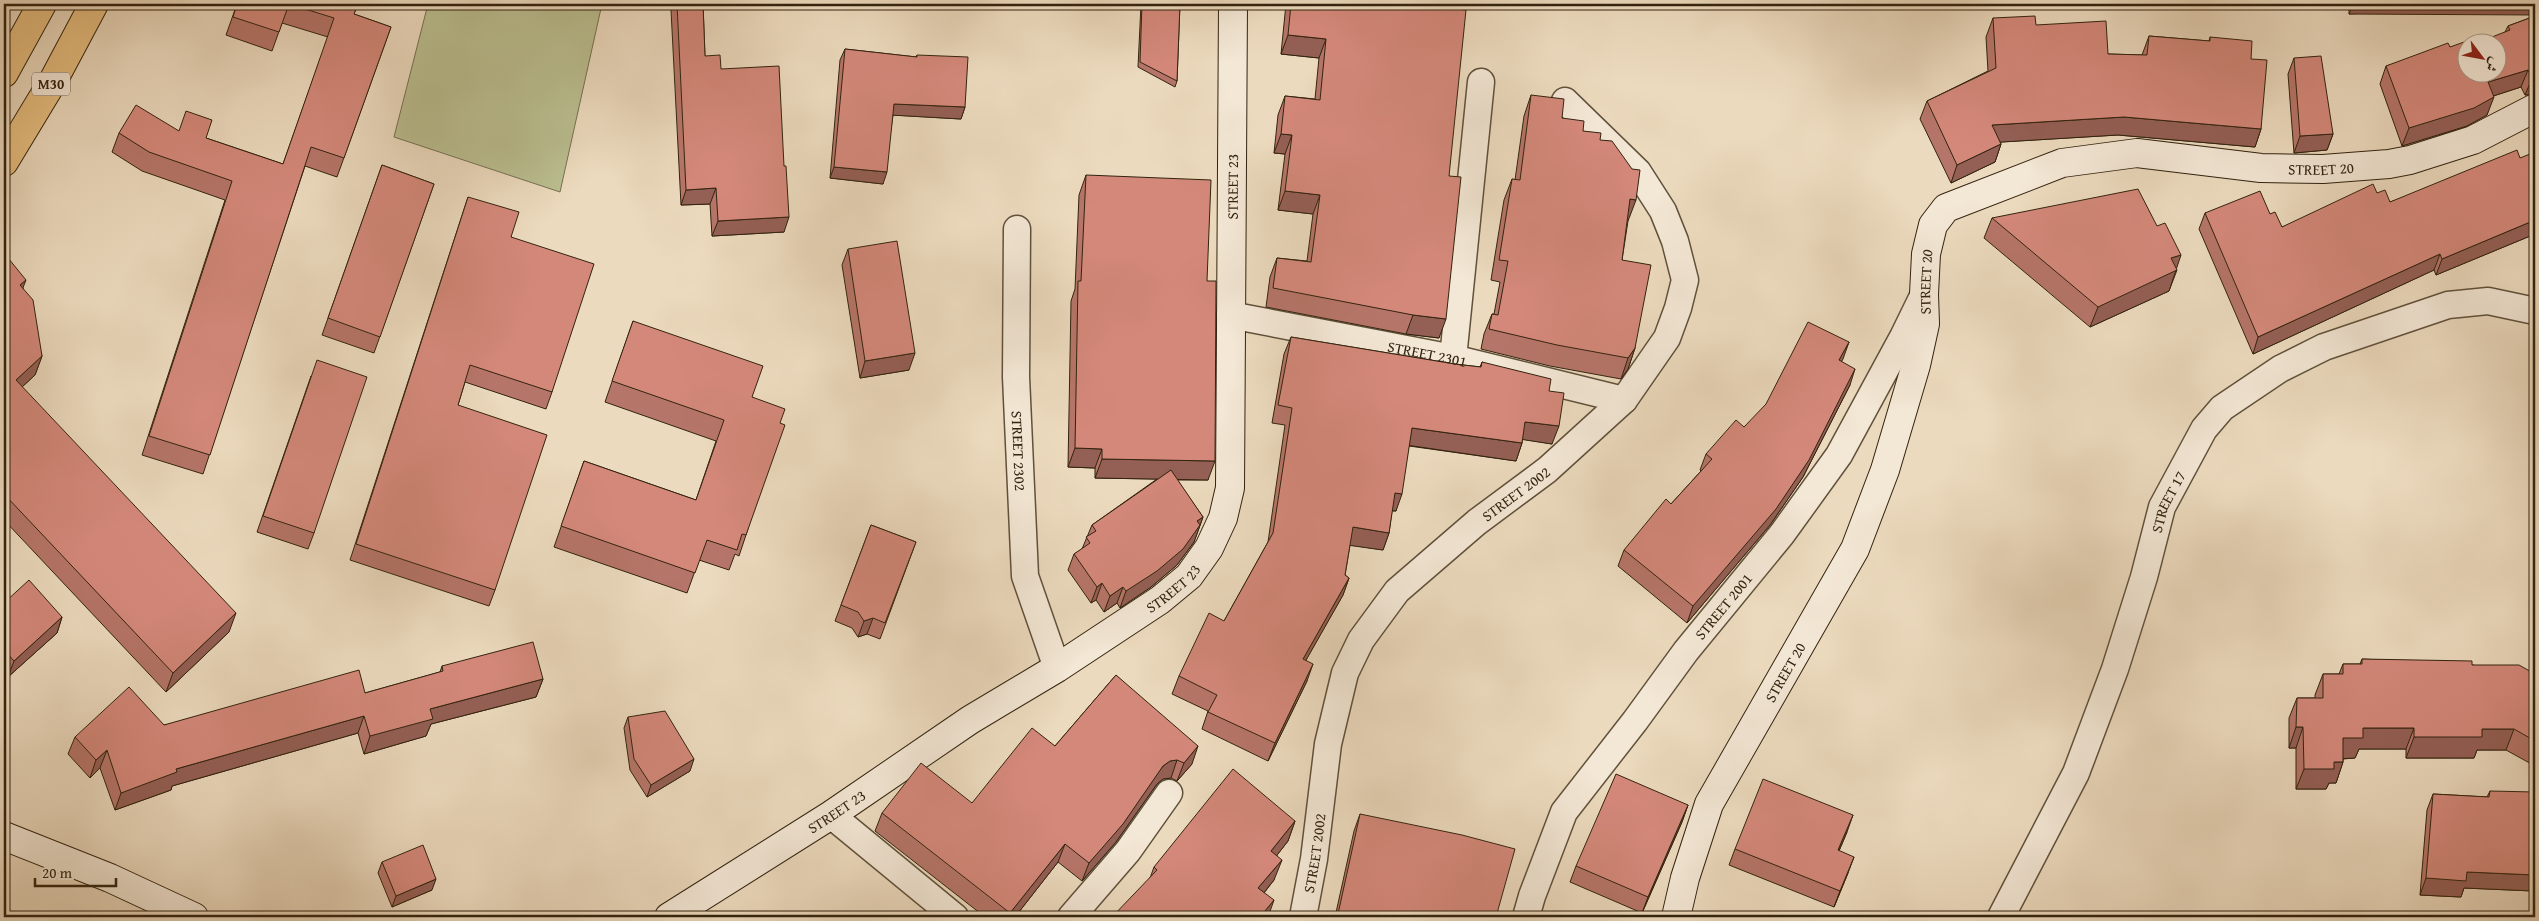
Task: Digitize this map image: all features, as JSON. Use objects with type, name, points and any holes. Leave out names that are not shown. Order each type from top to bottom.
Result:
[{"type":"highway","points":[[4,72],[42,4]]},
{"type":"highway","name":"M30","points":[[4,162],[53,81],[94,4]]},
{"type":"street","name":"STREET 23","points":[[669,917],[831,815],[970,720],[1057,668],[1160,600],[1189,576],[1209,548],[1223,518],[1230,488],[1233,4]]},
{"type":"street","points":[[1453,358],[1481,82]]},
{"type":"street","name":"STREET 2002","points":[[1303,917],[1314,858],[1330,735],[1345,673],[1361,640],[1397,591],[1477,522],[1547,470],[1624,400],[1667,338],[1678,308],[1684,280],[1682,262],[1663,211],[1638,172],[1565,101]]},
{"type":"street","name":"STREET 20","points":[[1676,917],[1685,878],[1709,804],[1855,549],[1885,470],[1916,365],[1925,324],[1926,254],[1933,225],[1946,208],[2062,163],[2137,154],[2261,168],[2323,168],[2389,164],[2410,160],[2473,140],[2535,108]]},
{"type":"street","name":"STREET 2302","points":[[1017,229],[1016,377],[1025,576],[1057,668]]},
{"type":"street","name":"STREET 2001","points":[[1526,917],[1532,896],[1564,812],[1635,721],[1686,651],[1782,534],[1839,455],[1903,338],[1924,294]]},
{"type":"street","name":"STREET 17","points":[[2001,917],[2076,773],[2118,660],[2144,577],[2162,507],[2204,429],[2222,408],[2280,369],[2324,347],[2448,305],[2488,301],[2535,311]]},
{"type":"street","name":"STREET 2301","points":[[1230,315],[1453,358],[1624,400]]},
{"type":"street","points":[[1071,917],[1128,850],[1169,793]]},
{"type":"street","points":[[831,815],[955,917]]},
{"type":"street","points":[[4,836],[110,878],[194,917]]},
{"type":"green space","points":[[428,4],[602,4],[560,192],[394,137]]},
{"type":"building","points":[[237,4],[289,4],[279,32],[233,17]]},
{"type":"building","points":[[289,4],[358,4],[354,14],[391,27],[344,158],[311,147],[210,455],[149,436],[232,181],[149,152],[119,133],[136,105],[179,131],[186,111],[212,120],[206,138],[283,164],[334,18]]},
{"type":"building","points":[[677,4],[703,4],[705,56],[720,55],[721,69],[779,66],[784,166],[786,166],[789,217],[718,221],[716,188],[686,190]]},
{"type":"building","points":[[1142,4],[1180,4],[1177,81],[1140,62]]},
{"type":"building","points":[[1291,4],[1406,4],[1466,10],[1449,176],[1461,177],[1446,319],[1413,315],[1273,288],[1277,258],[1311,262],[1320,195],[1285,191],[1292,135],[1281,134],[1285,96],[1320,100],[1326,39],[1288,35]]},
{"type":"building","points":[[2035,16],[2036,25],[2106,21],[2108,54],[2147,55],[2149,36],[2210,41],[2210,37],[2252,41],[2251,59],[2267,60],[2261,129],[2124,117],[1992,125],[2001,144],[1957,165],[1927,101],[1996,68],[1993,18]]},
{"type":"building","points":[[2535,16],[2535,77],[2532,78],[2528,70],[2506,77],[2505,32],[2510,30],[2508,26]]},
{"type":"building","points":[[2448,43],[2450,47],[2456,45],[2456,82],[2488,82],[2494,97],[2474,108],[2409,128],[2386,66]]},
{"type":"building","points":[[845,49],[917,57],[917,55],[968,57],[965,107],[894,104],[887,172],[834,167]]},
{"type":"building","points":[[2321,56],[2333,134],[2300,136],[2294,58]]},
{"type":"building","points":[[1531,95],[1564,99],[1562,118],[1584,121],[1583,131],[1601,133],[1600,140],[1612,141],[1632,169],[1640,170],[1636,200],[1630,199],[1622,260],[1651,265],[1635,348],[1628,358],[1557,345],[1489,329],[1492,314],[1498,315],[1508,261],[1499,260],[1512,179],[1520,180]]},
{"type":"building","points":[[2517,150],[2520,158],[2530,154],[2535,168],[2535,220],[2442,259],[2440,254],[2258,337],[2205,213],[2260,191],[2270,214],[2275,212],[2282,227],[2373,184],[2377,193],[2385,190],[2390,202]]},
{"type":"building","points":[[382,165],[434,184],[380,337],[328,318]]},
{"type":"building","points":[[1086,175],[1211,180],[1207,281],[1216,281],[1215,461],[1102,459],[1102,449],[1075,448],[1078,281],[1081,281]]},
{"type":"building","points":[[2138,189],[2157,226],[2165,223],[2181,255],[2171,258],[2177,270],[2098,307],[1992,218]]},
{"type":"building","points":[[468,197],[519,212],[511,237],[594,264],[552,392],[470,365],[458,405],[547,435],[495,590],[356,544]]},
{"type":"building","points":[[897,241],[915,353],[865,361],[848,249]]},
{"type":"building","points":[[4,253],[26,280],[20,285],[33,300],[42,356],[16,380],[236,613],[173,673],[4,494],[4,315],[6,313],[4,310]]},
{"type":"building","points":[[633,321],[763,366],[752,397],[785,409],[780,423],[785,425],[746,535],[742,534],[737,550],[707,540],[695,573],[561,526],[584,461],[696,500],[724,420],[612,381]]},
{"type":"building","points":[[1808,322],[1849,342],[1839,360],[1855,369],[1809,460],[1776,509],[1693,606],[1624,550],[1666,499],[1671,504],[1712,459],[1706,454],[1736,420],[1744,427],[1766,404]]},
{"type":"building","points":[[1291,337],[1455,364],[1481,367],[1482,362],[1551,379],[1549,391],[1564,393],[1559,426],[1525,422],[1522,443],[1412,428],[1402,494],[1395,493],[1389,533],[1353,527],[1345,575],[1349,578],[1303,659],[1313,664],[1275,743],[1208,712],[1217,695],[1179,676],[1209,613],[1224,621],[1273,533],[1292,408],[1278,405]]},
{"type":"building","points":[[317,360],[367,377],[314,533],[263,516]]},
{"type":"building","points":[[1171,470],[1203,517],[1197,521],[1200,525],[1183,549],[1157,571],[1126,591],[1123,587],[1110,596],[1102,583],[1097,587],[1074,554],[1090,543],[1086,537],[1096,531],[1092,525]]},
{"type":"building","points":[[871,525],[916,542],[885,623],[873,618],[864,621],[858,612],[841,605]]},
{"type":"building","points":[[29,580],[62,617],[14,661],[4,650],[4,603]]},
{"type":"building","points":[[533,642],[543,679],[430,709],[433,719],[370,736],[364,716],[176,769],[177,772],[121,793],[107,750],[96,760],[75,737],[129,687],[164,725],[359,670],[365,693],[443,671],[442,666]]},
{"type":"building","points":[[2362,659],[2472,661],[2472,665],[2519,665],[2535,674],[2535,741],[2514,729],[2482,729],[2482,737],[2414,737],[2414,728],[2363,728],[2363,738],[2343,738],[2343,762],[2334,762],[2334,769],[2304,769],[2303,727],[2296,727],[2297,698],[2323,698],[2323,674],[2343,674],[2343,664],[2362,664]]},
{"type":"building","points":[[1116,675],[1198,746],[1184,763],[1177,760],[1170,761],[1163,766],[1123,824],[1089,863],[1065,844],[1010,913],[882,813],[921,763],[972,803],[1032,728],[1055,746]]},
{"type":"building","points":[[665,711],[694,759],[651,785],[634,759],[628,717]]},
{"type":"building","points":[[1233,769],[1295,821],[1271,851],[1282,860],[1258,888],[1274,900],[1260,917],[1112,917],[1157,870],[1154,867]]},
{"type":"building","points":[[1616,774],[1688,805],[1648,897],[1576,866]]},
{"type":"building","points":[[1763,779],[1853,815],[1838,850],[1854,857],[1840,891],[1735,849]]},
{"type":"building","points":[[2490,791],[2534,792],[2535,875],[2467,872],[2466,881],[2426,878],[2433,794],[2489,797]]},
{"type":"building","points":[[1360,814],[1462,835],[1515,849],[1496,917],[1434,917],[1427,915],[1426,917],[1346,917],[1338,914]]},
{"type":"building","points":[[423,845],[436,879],[396,896],[382,862]]}]
